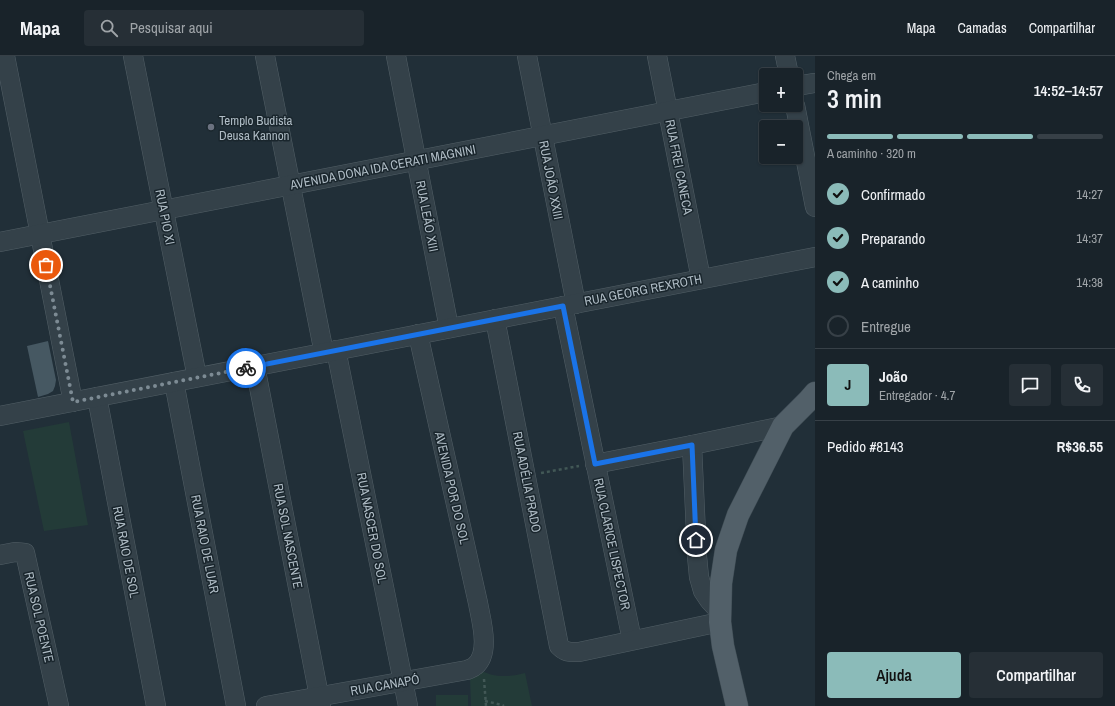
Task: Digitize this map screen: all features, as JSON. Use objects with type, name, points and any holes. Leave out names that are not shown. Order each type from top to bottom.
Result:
[{"type":"main road","points":[[737,706],[725,653],[720,617],[721,583],[726,550],[738,515],[783,426],[815,393]]},
{"type":"street","points":[[5,56],[73,402]]},
{"type":"street","name":"RUA PIO XI","points":[[133,56],[197,378]]},
{"type":"street","name":"RUA NASCER DO SOL","points":[[265,56],[291,185],[330,351],[408,706]]},
{"type":"street","name":"RUA LEÃO XIII","points":[[396,56],[450,328]]},
{"type":"street","name":"RUA JOÃO XXIII","points":[[527,56],[543,136],[569,305]]},
{"type":"street","name":"RUA FREI CANECA","points":[[657,56],[701,279]]},
{"type":"street","points":[[785,56],[788,68]]},
{"type":"street","points":[[803,85],[815,83]]},
{"type":"street","name":"AVENIDA DONA IDA CERATI MAGNINI","points":[[0,242],[759,93]]},
{"type":"street","points":[[796,112],[815,207]]},
{"type":"street","name":"RUA GEORG REXROTH","points":[[0,416],[815,257]]},
{"type":"street","name":"RUA CLARICE LISPECTOR","points":[[569,305],[595,464],[632,640]]},
{"type":"street","name":"RUA ADÉLIA PRADO","points":[[495,319],[559,646],[563,650],[579,652],[632,640]]},
{"type":"street","name":"AVENIDA POR DO SOL","points":[[418,334],[478,602],[484,641]]},
{"type":"street","name":"RUA SOL NASCENTE","points":[[255,366],[320,701]]},
{"type":"street","name":"RUA RAIO DE LUAR","points":[[174,382],[236,706]]},
{"type":"street","name":"RUA RAIO DE SOL","points":[[97,397],[156,706]]},
{"type":"street","points":[[595,464],[783,426]]},
{"type":"street","points":[[632,640],[720,617],[703,591],[699,577],[692,445]]},
{"type":"street","name":"RUA SOL POENTE","points":[[0,555],[15,552],[25,553],[59,706]]},
{"type":"street","name":"RUA CANAPÓ","points":[[266,706],[320,701],[403,681],[467,670],[474,667],[479,662],[483,652],[484,641]]},
{"type":"path","points":[[526,475],[595,464]]},
{"type":"path","points":[[486,706],[486,701],[502,704],[504,706]]},
{"type":"green space","points":[[69,422],[88,525],[44,531],[23,431]]},
{"type":"green space","points":[[480,670],[496,676],[525,673],[532,706],[471,706],[470,678]]},
{"type":"green space","points":[[436,695],[468,695],[468,706],[436,706]]},
{"type":"building","points":[[48,341],[56,380],[55,386],[53,391],[38,397],[27,346]]},
{"type":"way so far","points":[[46,265],[73,402],[246,368]]},
{"type":"place","name":"Templo Budista Deusa Kannon","points":[[211,127]]},
{"type":"route","points":[[246,368],[563,306],[595,464],[692,445],[696,540]]}]
